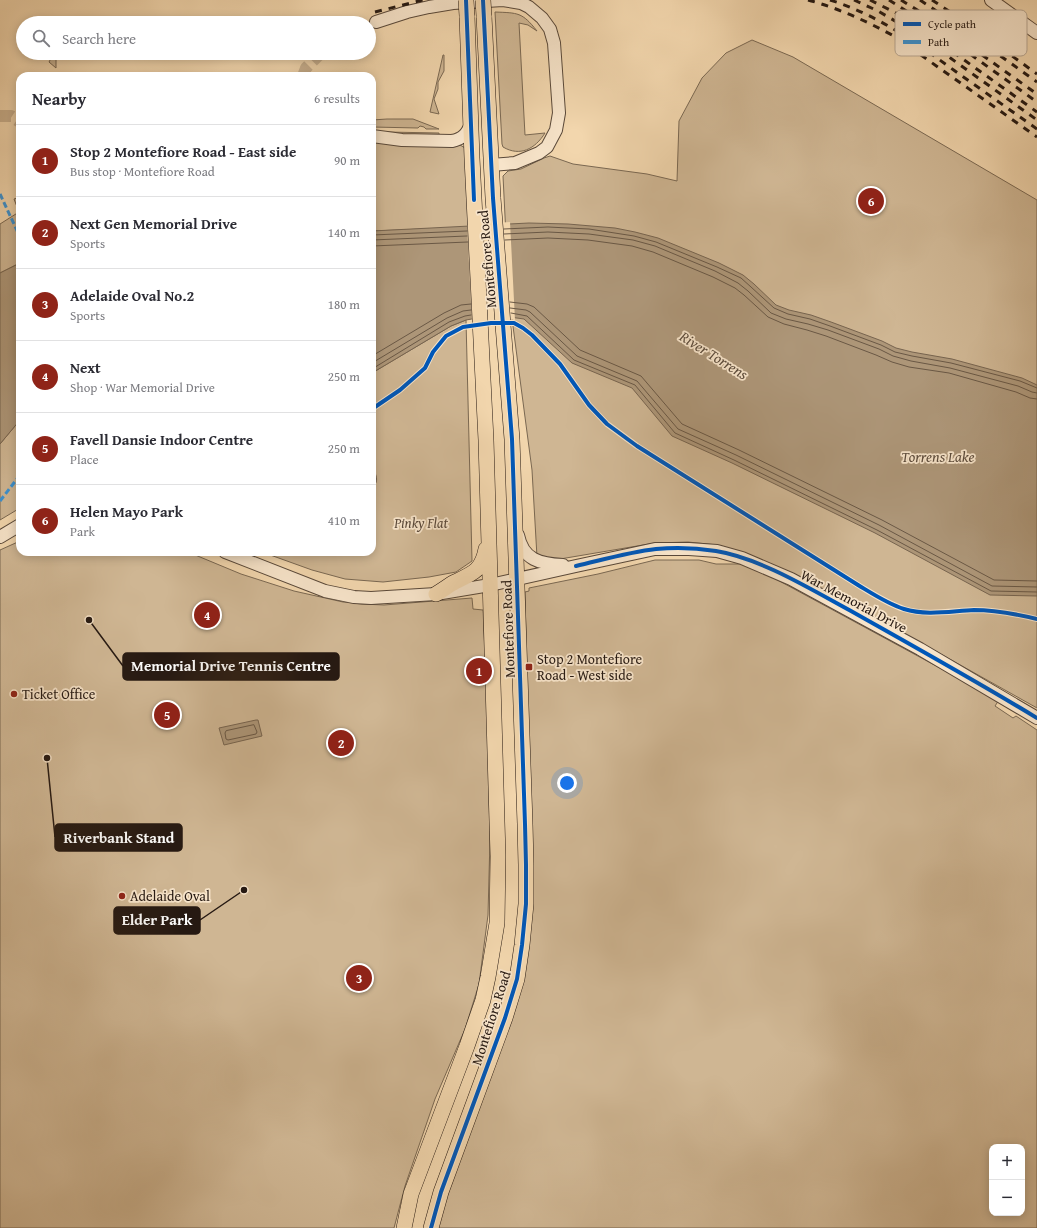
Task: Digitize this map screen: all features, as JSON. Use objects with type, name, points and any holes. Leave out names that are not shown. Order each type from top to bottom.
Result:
[{"type":"main road","name":"Montefiore Road","points":[[404,1228],[411,1194],[450,1093],[483,1000],[497,923],[498,856],[486,440],[466,0]]},
{"type":"main road","name":"Montefiore Road","points":[[431,1228],[441,1192],[506,1018],[516,978],[522,945],[526,904],[526,864],[512,439],[493,198],[483,0]]},
{"type":"main road","points":[[436,594],[454,582],[468,577],[481,565],[485,557],[488,534]]},
{"type":"main road","points":[[450,1093],[474,1103]]},
{"type":"street","points":[[376,22],[407,12],[441,5],[503,0],[521,3],[529,7],[542,18],[550,29],[554,44],[559,113],[556,130],[547,147],[539,153],[515,163],[491,165]]},
{"type":"street","points":[[991,0],[1005,10]]},
{"type":"street","points":[[1027,26],[1037,33]]},
{"type":"street","points":[[448,142],[457,140],[465,135],[468,132],[471,122]]},
{"type":"street","points":[[376,137],[402,140],[448,142],[464,147],[470,153],[472,158]]},
{"type":"street","points":[[515,522],[520,544],[526,554],[534,560],[576,566]]},
{"type":"street","points":[[0,537],[16,528]]},
{"type":"street","name":"War Memorial Drive","points":[[235,556],[325,591],[371,598],[436,594],[490,585],[640,552],[672,548],[717,551],[742,558],[774,571],[830,600],[920,649],[1037,718]]},
{"type":"green space","points":[[495,12],[514,13],[519,15],[527,20],[537,31],[528,25],[519,23],[525,135],[545,133],[537,143],[527,150],[509,150],[503,147],[502,144]]},
{"type":"green space","points":[[752,40],[793,57],[1037,200],[1037,708],[921,643],[717,545],[688,542],[655,543],[560,559],[537,557],[532,470],[509,296],[503,176],[508,171],[521,169],[550,156],[573,164],[647,174],[677,181],[679,121],[702,78],[726,53]]},
{"type":"green space","points":[[443,55],[444,71],[438,82],[438,89],[434,99],[439,114],[430,112]]},
{"type":"green space","points":[[50,60],[56,60],[56,68],[49,62]]},
{"type":"green space","points":[[413,119],[439,129],[426,129],[420,126],[418,128],[376,127],[376,120]]},
{"type":"green space","points":[[386,133],[439,133],[439,137]]},
{"type":"green space","points":[[376,136],[460,145],[467,149],[475,227],[376,231]]},
{"type":"green space","points":[[16,214],[16,265],[0,273],[0,224]]},
{"type":"green space","name":"Pinky Flat","points":[[466,320],[472,561],[456,572],[429,577],[383,582],[345,579],[312,570],[273,556],[376,556],[376,371],[451,326]]},
{"type":"green space","points":[[16,425],[16,510],[0,520],[0,444]]},
{"type":"green space","points":[[16,543],[16,556],[198,556],[241,574],[294,591],[343,602],[384,605],[472,598],[473,609],[483,610],[487,694],[490,838],[488,915],[479,984],[465,1029],[435,1099],[405,1186],[394,1228],[0,1228],[0,550]]},
{"type":"green space","points":[[655,560],[699,560],[716,564],[748,564],[999,700],[995,706],[1013,718],[1016,716],[1037,730],[1037,1228],[436,1228],[511,1014],[529,770],[525,592],[529,591],[529,588],[598,574]]},
{"type":"water","name":"Torrens Lake","points":[[529,223],[568,224],[615,228],[635,232],[658,238],[719,263],[743,275],[776,305],[789,310],[811,315],[831,322],[882,341],[896,348],[952,359],[1022,378],[1037,385],[1037,596],[990,595],[875,533],[732,463],[672,436],[632,388],[572,363],[524,319],[495,315],[466,320],[451,326],[376,371],[376,231]]},
{"type":"water","points":[[16,265],[16,425],[0,444],[0,273]]},
{"type":"water","points":[[258,720],[262,736],[224,745],[219,728]]},
{"type":"pier","points":[[510,222],[515,320],[495,317],[472,321],[467,225]]},
{"type":"tunnel","points":[[304,72],[306,68],[314,60]]},
{"type":"tunnel","points":[[0,116],[11,116],[16,119]]},
{"type":"railway","points":[[375,12],[423,0]]},
{"type":"railway","points":[[808,0],[852,15],[895,37]]},
{"type":"railway","points":[[830,0],[864,13],[895,29]]},
{"type":"railway","points":[[854,0],[895,21]]},
{"type":"railway","points":[[870,0],[895,12]]},
{"type":"railway","points":[[889,0],[905,10]]},
{"type":"railway","points":[[901,0],[917,10]]},
{"type":"railway","points":[[920,0],[935,10]]},
{"type":"railway","points":[[932,0],[947,10]]},
{"type":"railway","points":[[922,56],[1037,137]]},
{"type":"railway","points":[[934,56],[1037,129]]},
{"type":"railway","points":[[948,56],[1037,120]]},
{"type":"railway","points":[[959,56],[1037,112]]},
{"type":"railway","points":[[973,56],[1037,102]]},
{"type":"railway","points":[[984,56],[1037,94]]},
{"type":"railway","points":[[1001,56],[1037,82]]},
{"type":"railway","points":[[1012,56],[1037,74]]},
{"type":"marked path","points":[[0,194],[16,228]]},
{"type":"marked path","points":[[0,501],[16,480]]},
{"type":"cycle path","points":[[466,0],[474,200]]},
{"type":"cycle path","points":[[431,1228],[441,1192],[505,1018],[517,979],[526,904],[525,824],[512,439],[493,198],[483,0]]},
{"type":"cycle path","points":[[376,406],[400,390],[425,368],[433,352],[446,336],[463,327],[491,323],[514,323],[532,335],[560,364],[589,405],[607,424],[637,446],[858,585],[892,604],[912,611],[939,612],[982,610],[1021,615],[1037,619]]},
{"type":"cycle path","points":[[576,566],[636,552],[671,548],[716,551],[750,560],[785,576],[851,611],[1037,718]]},
{"type":"place","name":"Helen Mayo Park","points":[[871,201]]},
{"type":"place","name":"Next","points":[[207,615]]},
{"type":"place","name":"Memorial Drive Tennis Centre","points":[[89,620]]},
{"type":"place","name":"Stop 2 Montefiore Road - West side","points":[[529,667]]},
{"type":"place","name":"Stop 2 Montefiore Road - East side","points":[[479,671]]},
{"type":"place","name":"Ticket Office","points":[[14,694]]},
{"type":"place","name":"Favell Dansie Indoor Centre","points":[[167,715]]},
{"type":"place","name":"Next Gen Memorial Drive","points":[[341,743]]},
{"type":"place","name":"Riverbank Stand","points":[[47,758]]},
{"type":"place","name":"Elder Park","points":[[244,890]]},
{"type":"place","name":"Adelaide Oval","points":[[122,896]]},
{"type":"place","name":"Adelaide Oval No.2","points":[[359,978]]},
{"type":"water label","name":"River Torrens","points":[[714,355]]}]
